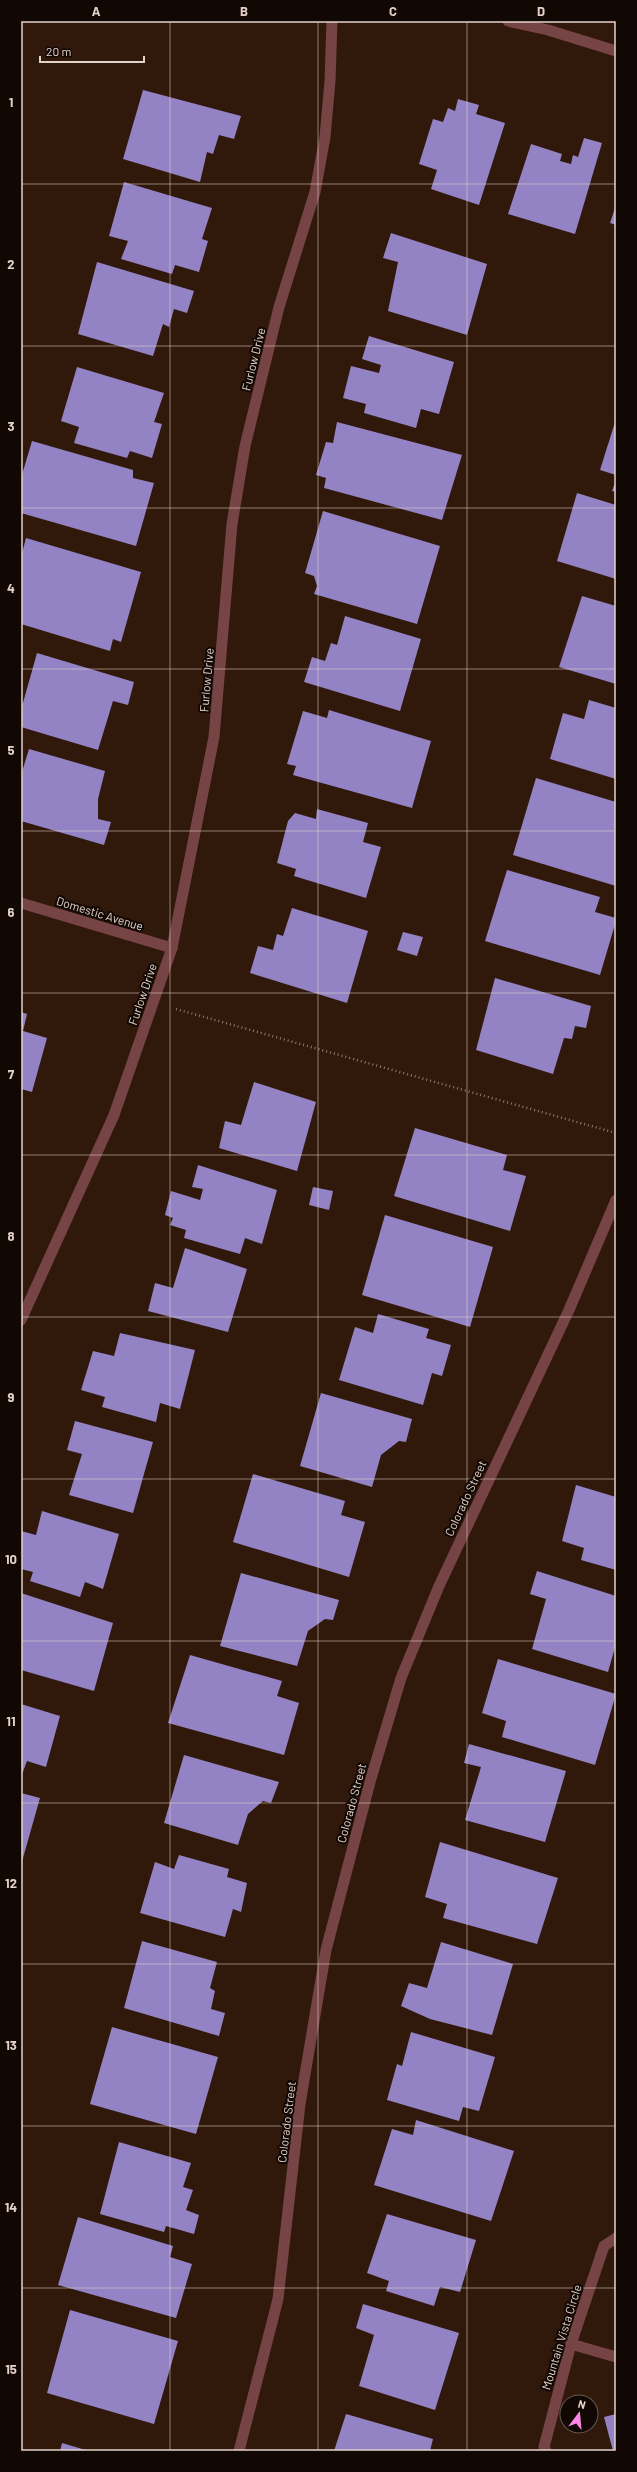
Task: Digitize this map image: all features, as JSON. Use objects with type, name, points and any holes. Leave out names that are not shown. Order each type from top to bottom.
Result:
[{"type":"street","name":"Furlow Drive","points":[[21,1320],[114,1115],[172,948],[214,737],[232,524],[245,446],[279,306],[315,192],[325,137],[330,81],[332,21]]},
{"type":"street","points":[[508,21],[548,30],[616,51]]},
{"type":"street","name":"Domestic Avenue","points":[[21,903],[172,948]]},
{"type":"street","name":"Colorado Street","points":[[239,2451],[278,2299],[300,2104],[326,1950],[370,1782],[401,1678],[439,1586],[569,1310],[616,1200]]},
{"type":"street","name":"Mountain Vista Circle","points":[[546,2451],[544,2447],[571,2344],[604,2246],[616,2238]]},
{"type":"street","points":[[571,2344],[616,2357]]},
{"type":"path","points":[[152,1002],[616,1133]]},
{"type":"building","points":[[143,90],[241,116],[234,139],[219,135],[213,154],[207,152],[200,182],[123,159]]},
{"type":"building","points":[[458,99],[479,105],[476,114],[505,123],[479,205],[431,189],[437,170],[419,164],[433,119],[443,122],[448,108],[455,111]]},
{"type":"building","points":[[584,138],[602,143],[575,234],[508,214],[531,144],[562,154],[560,161],[571,164],[573,155],[578,157]]},
{"type":"building","points":[[124,182],[212,208],[202,239],[208,241],[199,272],[175,265],[172,274],[121,259],[128,241],[109,236]]},
{"type":"building","points":[[616,205],[616,225],[610,223]]},
{"type":"building","points":[[391,233],[487,264],[467,335],[388,311],[398,262],[383,258]]},
{"type":"building","points":[[97,262],[194,291],[187,313],[174,309],[169,327],[163,324],[153,356],[78,334]]},
{"type":"building","points":[[369,336],[454,362],[439,414],[421,409],[416,428],[364,413],[366,404],[343,398],[351,366],[379,373],[381,365],[362,359]]},
{"type":"building","points":[[77,367],[164,393],[154,422],[162,424],[152,458],[130,451],[127,458],[74,443],[79,427],[61,421]]},
{"type":"building","points":[[616,419],[616,475],[600,470]]},
{"type":"building","points":[[337,422],[462,455],[442,520],[324,488],[326,478],[316,475],[326,442],[333,443]]},
{"type":"building","points":[[32,441],[133,470],[133,478],[154,483],[136,546],[21,513],[21,478]]},
{"type":"building","points":[[616,480],[616,492],[612,491]]},
{"type":"building","points":[[577,493],[616,505],[616,579],[557,561]]},
{"type":"building","points":[[323,511],[440,546],[417,624],[314,594],[317,586],[314,576],[305,573]]},
{"type":"building","points":[[26,538],[141,572],[121,642],[113,639],[110,651],[21,624],[21,557]]},
{"type":"building","points":[[582,596],[616,606],[616,684],[559,667]]},
{"type":"building","points":[[345,616],[421,639],[400,711],[304,682],[312,657],[325,661],[331,643],[337,645]]},
{"type":"building","points":[[37,653],[134,682],[128,705],[113,701],[98,750],[21,727],[21,710]]},
{"type":"building","points":[[589,700],[616,708],[616,779],[550,759],[563,713],[584,719]]},
{"type":"building","points":[[329,710],[431,741],[412,808],[293,775],[296,766],[287,764],[303,711],[327,718]]},
{"type":"building","points":[[29,749],[105,771],[98,799],[98,819],[111,822],[104,845],[21,821],[21,775]]},
{"type":"building","points":[[536,778],[616,802],[616,886],[513,855]]},
{"type":"building","points":[[317,809],[368,823],[363,842],[381,847],[366,898],[294,876],[296,869],[277,863],[288,821],[295,813],[316,819]]},
{"type":"building","points":[[507,870],[600,897],[595,912],[616,918],[616,921],[600,975],[485,941]]},
{"type":"building","points":[[292,908],[368,931],[347,1003],[250,973],[258,946],[273,950],[277,934],[283,936]]},
{"type":"building","points":[[403,932],[423,937],[417,956],[397,950]]},
{"type":"building","points":[[495,978],[591,1006],[586,1028],[575,1026],[572,1039],[564,1038],[553,1074],[476,1050]]},
{"type":"building","points":[[21,1012],[27,1014],[23,1031],[47,1038],[32,1092],[21,1089]]},
{"type":"building","points":[[254,1082],[316,1102],[297,1171],[219,1148],[225,1121],[241,1125]]},
{"type":"building","points":[[415,1128],[507,1155],[503,1170],[526,1176],[510,1231],[394,1196]]},
{"type":"building","points":[[198,1165],[277,1190],[262,1244],[245,1238],[240,1254],[184,1238],[186,1230],[170,1225],[173,1218],[165,1215],[171,1191],[200,1200],[203,1189],[192,1187]]},
{"type":"building","points":[[313,1187],[333,1191],[329,1210],[309,1205]]},
{"type":"building","points":[[385,1215],[493,1247],[470,1327],[362,1295]]},
{"type":"building","points":[[185,1248],[247,1269],[228,1332],[148,1311],[155,1283],[173,1288]]},
{"type":"building","points":[[378,1314],[429,1329],[426,1338],[451,1345],[442,1376],[432,1373],[423,1405],[339,1380],[355,1327],[373,1333]]},
{"type":"building","points":[[120,1333],[195,1350],[180,1409],[160,1403],[156,1422],[102,1407],[105,1397],[81,1390],[93,1351],[114,1356]]},
{"type":"building","points":[[321,1393],[412,1419],[406,1442],[399,1441],[381,1455],[372,1487],[300,1466]]},
{"type":"building","points":[[75,1421],[153,1442],[133,1513],[69,1495],[82,1454],[67,1450]]},
{"type":"building","points":[[253,1474],[345,1501],[341,1515],[365,1522],[349,1577],[233,1542]]},
{"type":"building","points":[[576,1485],[616,1497],[616,1570],[581,1560],[584,1548],[562,1541]]},
{"type":"building","points":[[42,1511],[119,1534],[103,1589],[85,1582],[80,1597],[30,1581],[33,1572],[21,1569],[21,1531],[36,1535]]},
{"type":"building","points":[[537,1571],[616,1596],[616,1644],[608,1672],[532,1649],[546,1599],[530,1594]]},
{"type":"building","points":[[241,1573],[339,1600],[333,1620],[325,1619],[308,1631],[297,1666],[220,1646]]},
{"type":"building","points":[[21,1593],[113,1623],[94,1691],[21,1670]]},
{"type":"building","points":[[190,1655],[282,1681],[277,1696],[299,1703],[284,1755],[168,1723]]},
{"type":"building","points":[[498,1659],[616,1694],[595,1765],[502,1737],[506,1721],[482,1713]]},
{"type":"building","points":[[21,1704],[60,1716],[46,1767],[27,1761],[21,1777]]},
{"type":"building","points":[[469,1744],[566,1771],[545,1842],[465,1820],[481,1767],[464,1763]]},
{"type":"building","points":[[184,1755],[279,1782],[271,1803],[263,1801],[248,1814],[238,1845],[164,1823]]},
{"type":"building","points":[[21,1793],[40,1798],[21,1865]]},
{"type":"building","points":[[440,1842],[558,1878],[537,1944],[443,1918],[447,1904],[425,1897]]},
{"type":"building","points":[[179,1855],[229,1869],[227,1877],[247,1883],[241,1912],[233,1909],[225,1937],[140,1913],[155,1862],[174,1869]]},
{"type":"building","points":[[142,1941],[217,1962],[210,1988],[215,1991],[211,2009],[225,2013],[219,2036],[124,2008]]},
{"type":"building","points":[[441,1942],[513,1964],[492,2035],[430,2019],[401,2006],[409,1983],[427,1988]]},
{"type":"building","points":[[112,2027],[218,2057],[196,2134],[90,2104]]},
{"type":"building","points":[[411,2032],[495,2057],[479,2111],[463,2107],[459,2121],[387,2100],[397,2064],[402,2066]]},
{"type":"building","points":[[416,2120],[514,2151],[491,2221],[374,2185],[392,2129],[413,2135]]},
{"type":"building","points":[[119,2142],[191,2163],[183,2187],[193,2190],[186,2210],[199,2215],[194,2234],[166,2226],[164,2232],[100,2214]]},
{"type":"building","points":[[387,2214],[476,2240],[460,2292],[440,2287],[434,2306],[386,2291],[389,2281],[367,2273]]},
{"type":"building","points":[[78,2217],[173,2246],[170,2257],[192,2264],[176,2318],[58,2285]]},
{"type":"building","points":[[363,2304],[459,2333],[435,2410],[359,2386],[374,2335],[356,2328]]},
{"type":"building","points":[[70,2310],[178,2341],[154,2424],[47,2393]]},
{"type":"building","points":[[346,2414],[433,2439],[430,2451],[334,2451]]},
{"type":"building","points":[[616,2414],[616,2451],[613,2451],[604,2417]]},
{"type":"building","points":[[62,2443],[89,2451],[60,2451]]}]
